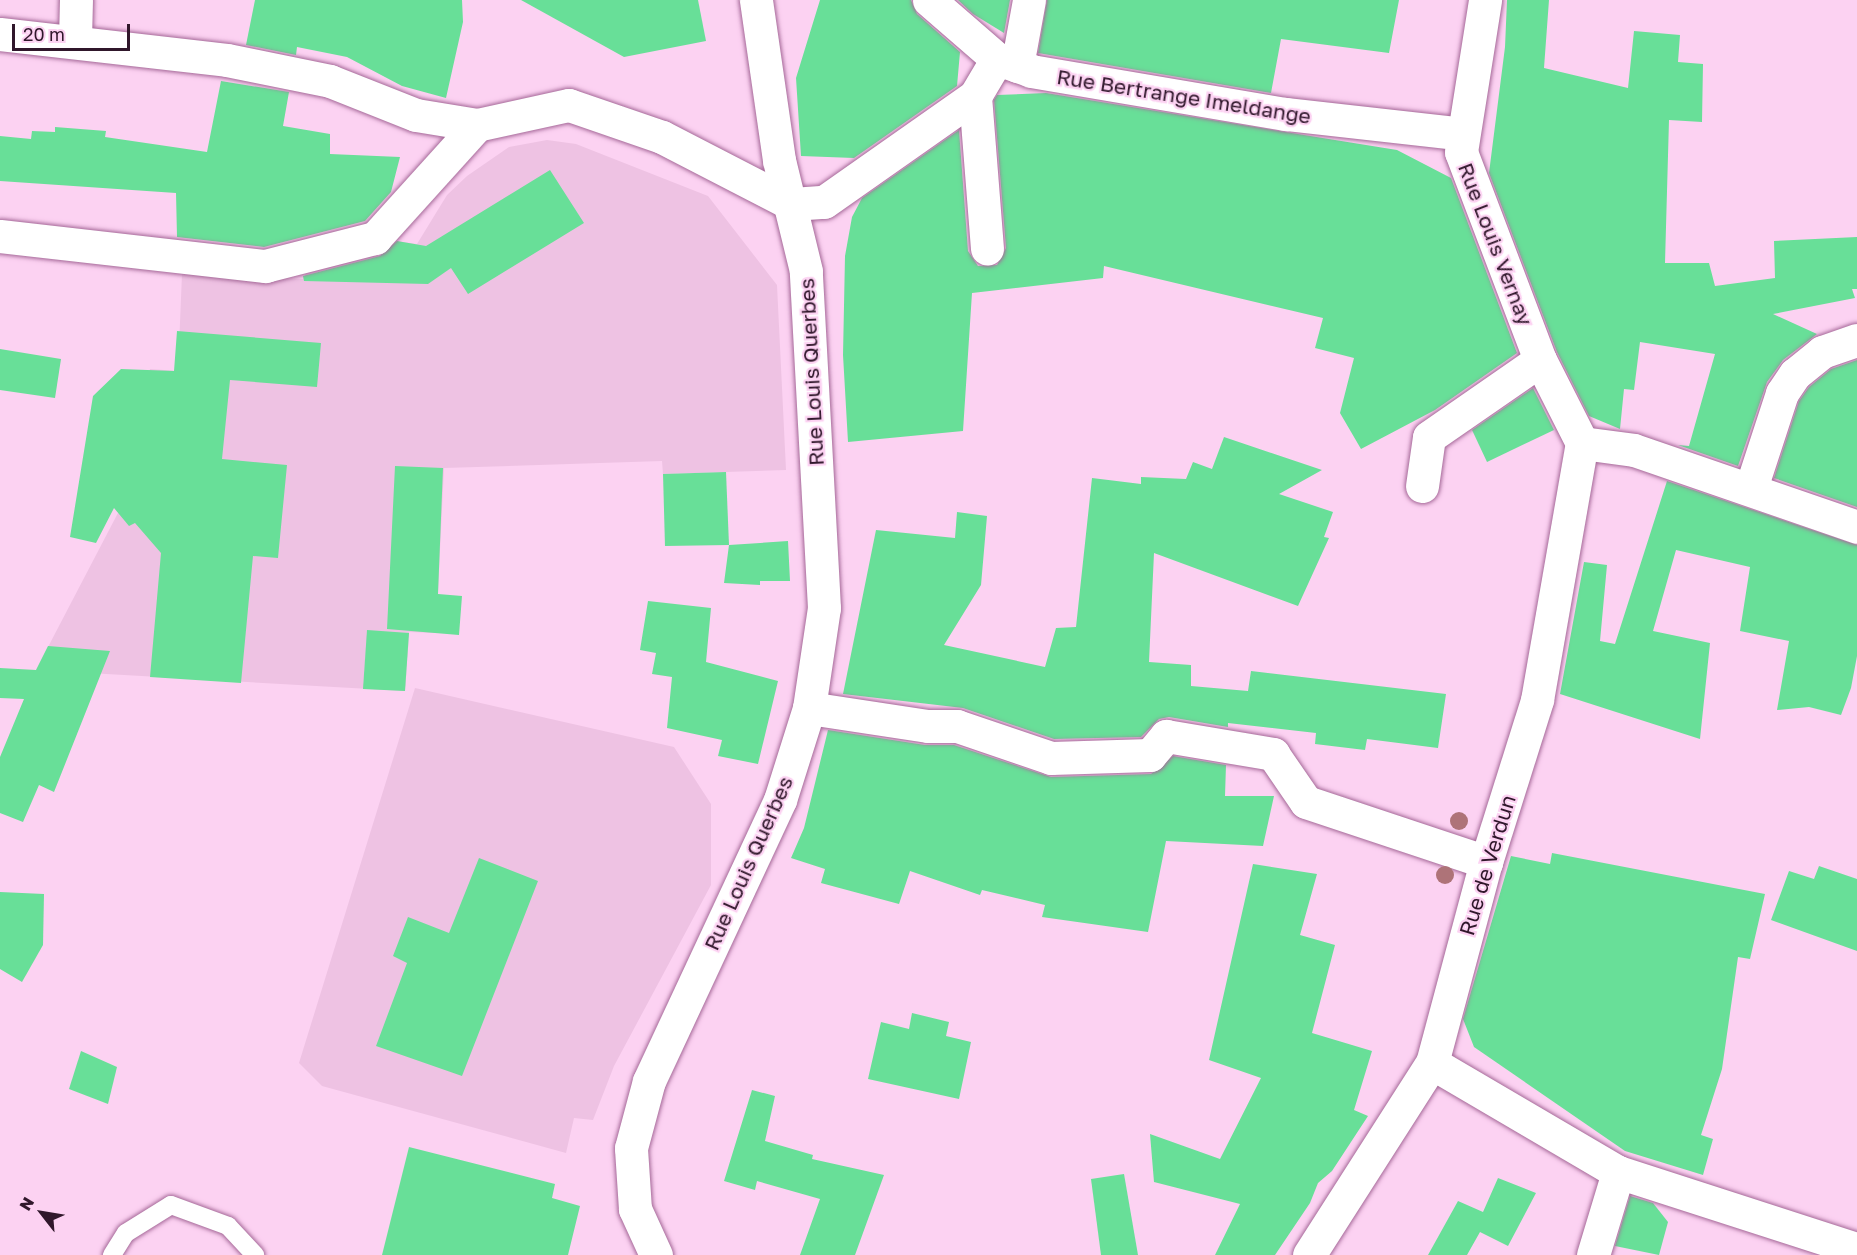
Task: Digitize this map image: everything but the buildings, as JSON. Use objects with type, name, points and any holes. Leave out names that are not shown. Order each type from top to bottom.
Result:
[{"type":"street","points":[[75,40],[76,0]]},
{"type":"street","points":[[756,0],[779,160],[792,204]]},
{"type":"street","name":"Rue Bertrange Imeldange","points":[[929,0],[1007,63],[1166,96],[1286,114],[1462,134]]},
{"type":"street","points":[[0,34],[75,40],[227,60],[319,79],[416,115],[477,125],[569,105],[662,138],[792,204],[824,202],[975,96],[1007,63],[1029,0]]},
{"type":"street","name":"Rue Louis Vernay","points":[[1485,0],[1462,134],[1461,152],[1540,360],[1582,443]]},
{"type":"street","points":[[975,96],[987,249]]},
{"type":"street","points":[[0,236],[265,266],[375,238],[477,125]]},
{"type":"street","name":"Rue Louis Querbes","points":[[656,1255],[635,1209],[631,1148],[649,1081],[780,800],[808,708],[824,608],[806,272],[792,204]]},
{"type":"street","points":[[1751,488],[1782,393],[1795,374],[1822,352],[1857,340]]},
{"type":"street","points":[[1422,486],[1429,437],[1540,360]]},
{"type":"street","points":[[1582,443],[1634,450],[1857,526]]},
{"type":"street","name":"Rue de Verdun","points":[[1309,1255],[1432,1063],[1486,862],[1537,700],[1582,443]]},
{"type":"street","points":[[808,708],[928,726],[957,726],[1051,758],[1150,755],[1167,736],[1273,754],[1306,802],[1486,862]]},
{"type":"street","points":[[1432,1063],[1618,1172],[1857,1249]]},
{"type":"street","points":[[1593,1255],[1618,1172]]},
{"type":"lane","points":[[112,1255],[126,1233],[171,1205],[228,1226],[255,1255]]},
{"type":"shaded area","points":[[547,140],[576,144],[708,196],[777,285],[786,470],[663,474],[662,461],[444,468],[436,633],[409,632],[405,691],[36,670],[119,511],[150,369],[178,371],[182,274],[303,279],[309,268],[388,240],[417,244],[447,195],[467,176],[509,147]]},
{"type":"shaded area","points":[[415,688],[674,747],[711,804],[711,885],[614,1066],[593,1120],[574,1118],[566,1153],[322,1086],[299,1063]]}]
